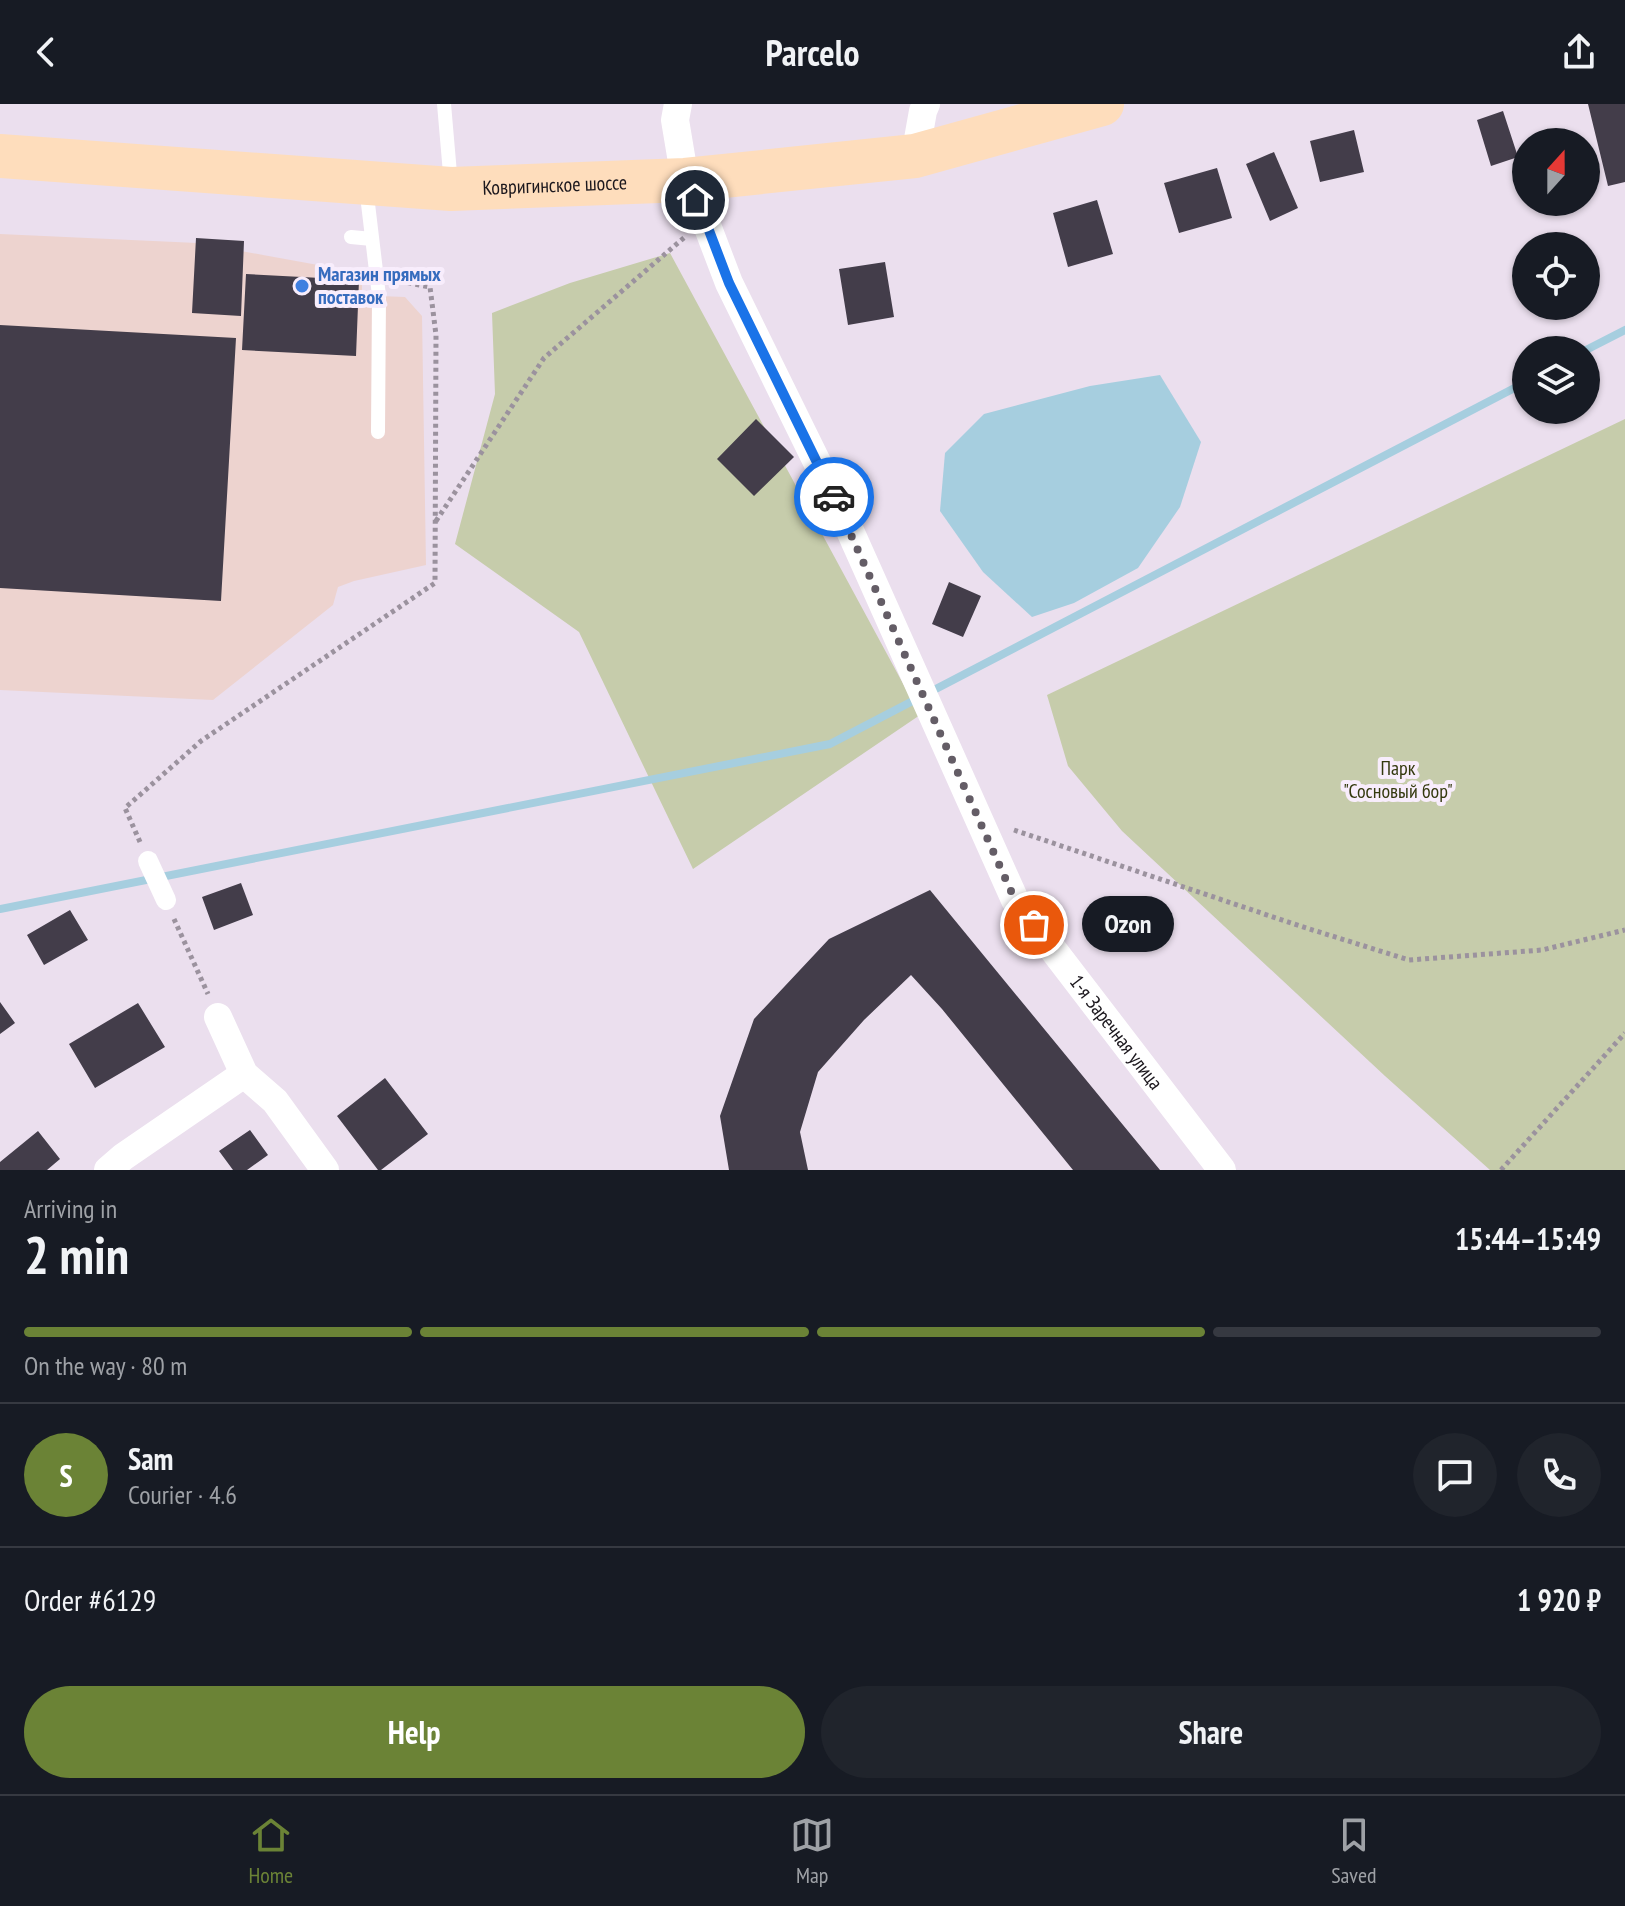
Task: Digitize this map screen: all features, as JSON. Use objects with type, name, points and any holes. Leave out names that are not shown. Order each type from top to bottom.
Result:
[{"type":"main road","name":"Ковригинское шоссе","points":[[0,156],[451,189],[685,180],[915,156],[1102,104]]},
{"type":"street","name":"1-я Заречная улица","points":[[678,104],[675,120],[685,180],[705,220],[729,283],[843,515],[1015,900],[1222,1170]]},
{"type":"street","points":[[915,156],[926,104]]},
{"type":"street","points":[[148,861],[166,900]]},
{"type":"street","points":[[218,1017],[244,1074],[275,1101],[325,1170]]},
{"type":"street","points":[[108,1170],[244,1074]]},
{"type":"lane","points":[[444,104],[451,189]]},
{"type":"lane","points":[[366,183],[379,296],[378,432]]},
{"type":"lane","points":[[351,237],[372,239]]},
{"type":"path","points":[[436,522],[544,358],[705,220]]},
{"type":"path","points":[[148,861],[125,808],[201,741],[435,583],[436,335],[430,287],[377,276]]},
{"type":"path","points":[[979,818],[1409,960],[1542,950],[1625,930]]},
{"type":"path","points":[[166,900],[218,1017]]},
{"type":"path","points":[[1501,1170],[1625,1033]]},
{"type":"shaded area","points":[[0,234],[197,243],[362,273],[362,291],[379,296],[405,297],[422,316],[426,565],[338,587],[333,605],[213,700],[0,690]]},
{"type":"green space","points":[[670,253],[920,715],[693,869],[579,632],[455,544],[495,394],[492,313],[570,283]]},
{"type":"green space","name":"Парк \"Сосновый бор\"","points":[[1625,419],[1625,1170],[1490,1170],[1122,831],[1068,766],[1047,695]]},
{"type":"water","points":[[1160,375],[1201,442],[1180,507],[1138,568],[1074,603],[1032,617],[983,572],[940,511],[945,453],[984,414],[1090,386]]},
{"type":"building","points":[[1588,104],[1625,104],[1625,182],[1608,186],[1600,153],[1600,128],[1594,128]]},
{"type":"building","points":[[1503,111],[1512,139],[1512,159],[1491,166],[1477,120]]},
{"type":"building","points":[[1354,130],[1364,172],[1320,182],[1310,141]]},
{"type":"building","points":[[1274,152],[1298,208],[1270,221],[1246,164]]},
{"type":"building","points":[[1217,168],[1232,218],[1179,233],[1164,183]]},
{"type":"building","points":[[1097,200],[1113,254],[1068,267],[1053,213]]},
{"type":"building","points":[[196,238],[244,241],[241,316],[192,313]]},
{"type":"building","points":[[885,262],[894,317],[848,325],[839,269]]},
{"type":"building","points":[[246,274],[359,280],[356,356],[242,350]]},
{"type":"building","points":[[0,325],[236,338],[221,601],[0,588]]},
{"type":"building","points":[[756,419],[794,457],[754,496],[717,459]]},
{"type":"building","points":[[949,582],[981,596],[963,637],[932,624]]},
{"type":"building","points":[[241,883],[253,915],[214,930],[202,897]]},
{"type":"building","points":[[930,890],[1160,1170],[1073,1170],[911,975],[864,1020],[818,1072],[800,1132],[808,1170],[729,1170],[720,1116],[754,1019],[829,939]]},
{"type":"building","points":[[70,910],[88,940],[44,965],[27,935]]},
{"type":"building","points":[[0,1002],[15,1023],[0,1034]]},
{"type":"building","points":[[138,1003],[165,1047],[95,1088],[69,1044]]},
{"type":"building","points":[[385,1078],[428,1134],[378,1170],[337,1116]]},
{"type":"building","points":[[250,1130],[268,1155],[247,1170],[233,1170],[219,1151]]},
{"type":"building","points":[[38,1131],[60,1159],[47,1170],[0,1170],[0,1162]]},
{"type":"waterway","points":[[1600,343],[1625,330]]},
{"type":"waterway","points":[[0,909],[830,744],[1512,389]]},
{"type":"way so far","points":[[834,497],[1015,900],[1034,925]]},
{"type":"place","name":"Магазин прямых поставок","points":[[302,286]]},
{"type":"place","name":"Ozon","points":[[1034,925]]},
{"type":"route","points":[[695,200],[729,283],[834,497]]}]
